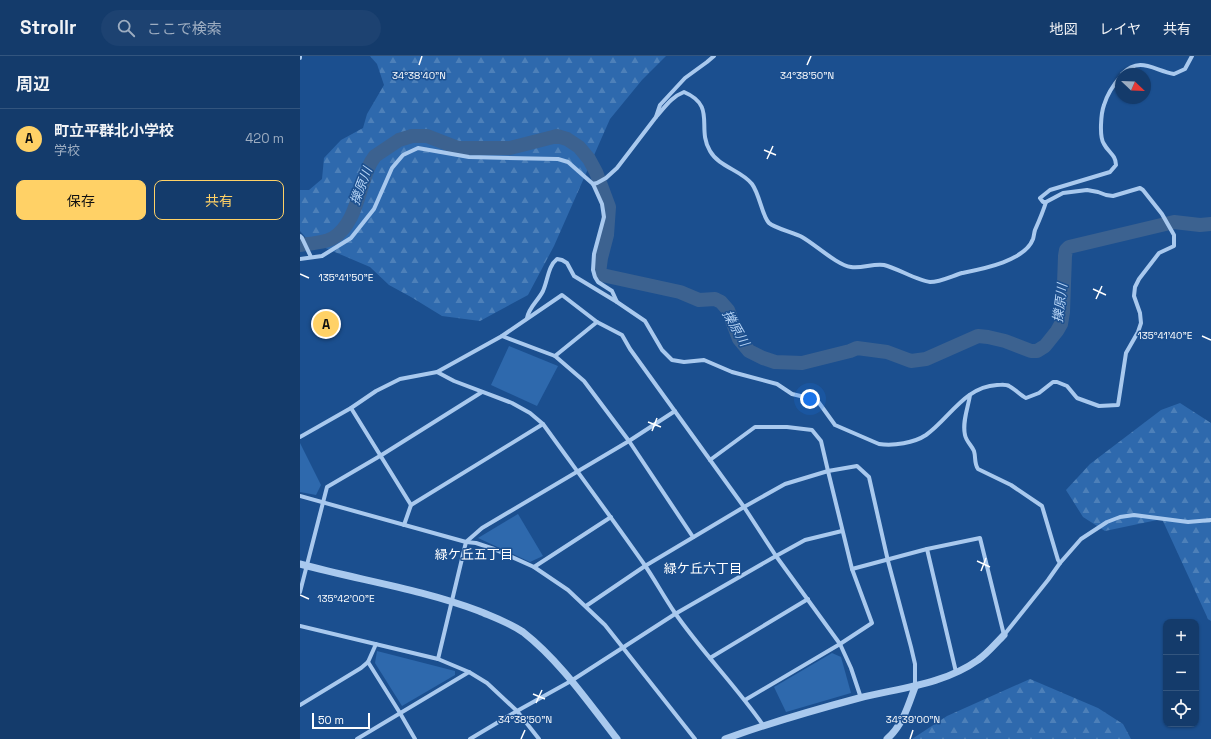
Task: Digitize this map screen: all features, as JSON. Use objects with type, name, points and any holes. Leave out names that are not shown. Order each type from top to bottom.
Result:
[{"type":"street","points":[[656,117],[660,105],[685,78],[714,56]]},
{"type":"street","points":[[1128,68],[1136,63],[1145,63],[1174,74],[1185,69],[1192,56]]},
{"type":"street","points":[[527,318],[528,312],[543,290],[552,263],[557,259],[562,260],[567,263],[574,276],[617,302],[644,321],[662,350],[672,360],[684,362],[704,360],[732,372],[777,384],[792,394],[817,400],[835,425],[879,444],[904,444],[925,436],[970,395],[977,390],[993,385],[1009,386],[1026,398],[1039,393],[1053,382],[1057,382],[1066,386],[1077,398],[1099,406],[1118,405],[1126,352],[1138,332],[1141,323],[1140,313],[1134,296],[1136,287],[1139,279],[1159,253],[1174,246],[1174,235],[1162,214],[1140,188],[1113,196],[1087,190],[1063,192],[1049,202],[1043,202],[1040,198],[1050,190],[1110,172],[1116,165],[1114,156],[1103,144],[1100,130],[1103,105],[1115,83]]},
{"type":"street","points":[[595,183],[604,179],[618,168],[667,104],[675,96],[684,92],[694,96],[701,105],[704,114],[705,141],[710,151],[725,165],[745,176],[753,184],[769,224],[802,237],[838,262],[851,267],[883,265],[929,282],[989,268],[1014,258],[1027,248],[1033,240],[1046,202]]},
{"type":"street","points":[[300,259],[322,256],[351,238],[374,209],[392,168],[404,155],[418,148],[469,157],[558,159],[568,162],[595,183],[602,204],[604,217],[594,254],[593,270],[598,282],[612,291],[617,302]]},
{"type":"street","points":[[300,236],[311,257]]},
{"type":"street","points":[[300,437],[351,408],[376,391],[400,379],[437,372],[502,336],[562,295],[598,322],[622,335],[630,349],[744,507],[776,556],[840,644],[852,668],[861,698]]},
{"type":"street","points":[[555,356],[598,322]]},
{"type":"street","points":[[502,336],[555,356],[584,381],[629,442],[693,537]]},
{"type":"street","points":[[437,372],[454,381],[512,403],[530,413],[543,424],[611,517],[645,566],[675,614],[745,700],[763,725]]},
{"type":"street","points":[[300,592],[304,565],[324,503],[327,487],[380,456],[482,392]]},
{"type":"street","points":[[970,395],[964,424],[965,436],[975,456],[974,461],[976,466],[978,469],[1011,485],[1042,506],[1060,563]]},
{"type":"street","points":[[351,408],[411,505]]},
{"type":"street","points":[[438,659],[466,542],[482,528],[629,442],[675,411]]},
{"type":"street","points":[[404,525],[411,505],[543,424]]},
{"type":"street","points":[[710,460],[754,427],[787,427],[812,430],[821,441],[852,569],[872,623],[840,644],[745,700]]},
{"type":"street","points":[[586,606],[645,566],[785,484],[828,471],[857,466],[869,477],[888,560],[915,664],[915,687],[903,718],[898,727],[887,739]]},
{"type":"street","points":[[300,496],[466,542],[476,543],[494,549],[534,567],[568,590],[605,625],[695,739]]},
{"type":"street","points":[[725,739],[763,725],[861,698],[915,687],[956,673],[978,660],[1004,635],[1060,563],[1081,540],[1093,530],[1107,522],[1120,517],[1134,515],[1188,522],[1211,520]]},
{"type":"street","points":[[534,567],[611,517]]},
{"type":"street","points":[[470,739],[571,681],[675,614],[776,556],[805,540],[842,531]]},
{"type":"street","points":[[852,569],[927,549],[980,538],[1004,635]]},
{"type":"street","points":[[927,549],[956,673]]},
{"type":"street","points":[[304,565],[452,601],[522,631],[544,651],[571,681],[617,739]]},
{"type":"street","points":[[710,658],[808,599]]},
{"type":"street","points":[[300,626],[438,659],[469,672],[487,683],[517,711],[539,739]]},
{"type":"street","points":[[300,704],[361,668],[368,662],[376,644]]},
{"type":"street","points":[[368,662],[415,739]]},
{"type":"street","points":[[357,739],[469,672]]},
{"type":"green space","points":[[370,56],[666,56],[642,80],[610,119],[554,246],[528,295],[480,321],[442,316],[389,285],[370,267],[309,241],[300,231],[300,190],[309,190],[322,179],[324,158],[341,140],[363,128],[367,114],[384,85],[377,64]]},
{"type":"green space","points":[[509,346],[558,366],[537,406],[491,385]]},
{"type":"green space","points":[[1180,403],[1211,423],[1211,621],[1208,619],[1162,519],[1105,531],[1083,517],[1066,490],[1090,464],[1161,410]]},
{"type":"green space","points":[[300,443],[321,485],[316,495],[300,492]]},
{"type":"green space","points":[[518,514],[543,556],[530,562],[478,538]]},
{"type":"green space","points":[[377,651],[455,671],[455,675],[402,706],[375,663]]},
{"type":"green space","points":[[832,653],[841,657],[851,693],[786,712],[774,687]]},
{"type":"green space","points":[[1030,679],[1098,708],[1123,724],[1131,739],[912,739],[947,716]]},
{"type":"waterway","name":"擽原川","points":[[300,245],[326,241],[341,232],[352,214],[371,162],[375,156],[399,140],[412,136],[427,136],[458,148],[510,148],[557,136],[567,139],[579,147],[589,159],[596,172],[609,207],[607,235],[599,273],[602,275],[680,292],[699,300],[715,299],[721,302],[728,310],[739,339],[749,351],[775,362],[802,363],[857,348],[887,352],[911,361],[926,359],[978,336],[1005,341],[1031,351],[1037,351],[1045,346],[1061,324],[1063,312],[1065,256],[1066,250],[1069,247],[1174,222],[1200,225],[1211,224]]},
{"type":"place","name":"町立平群北小学校","points":[[326,324]]},
{"type":"district","name":"緑ケ丘五丁目","points":[[474,554]]},
{"type":"district","name":"緑ケ丘六丁目","points":[[703,568]]}]
